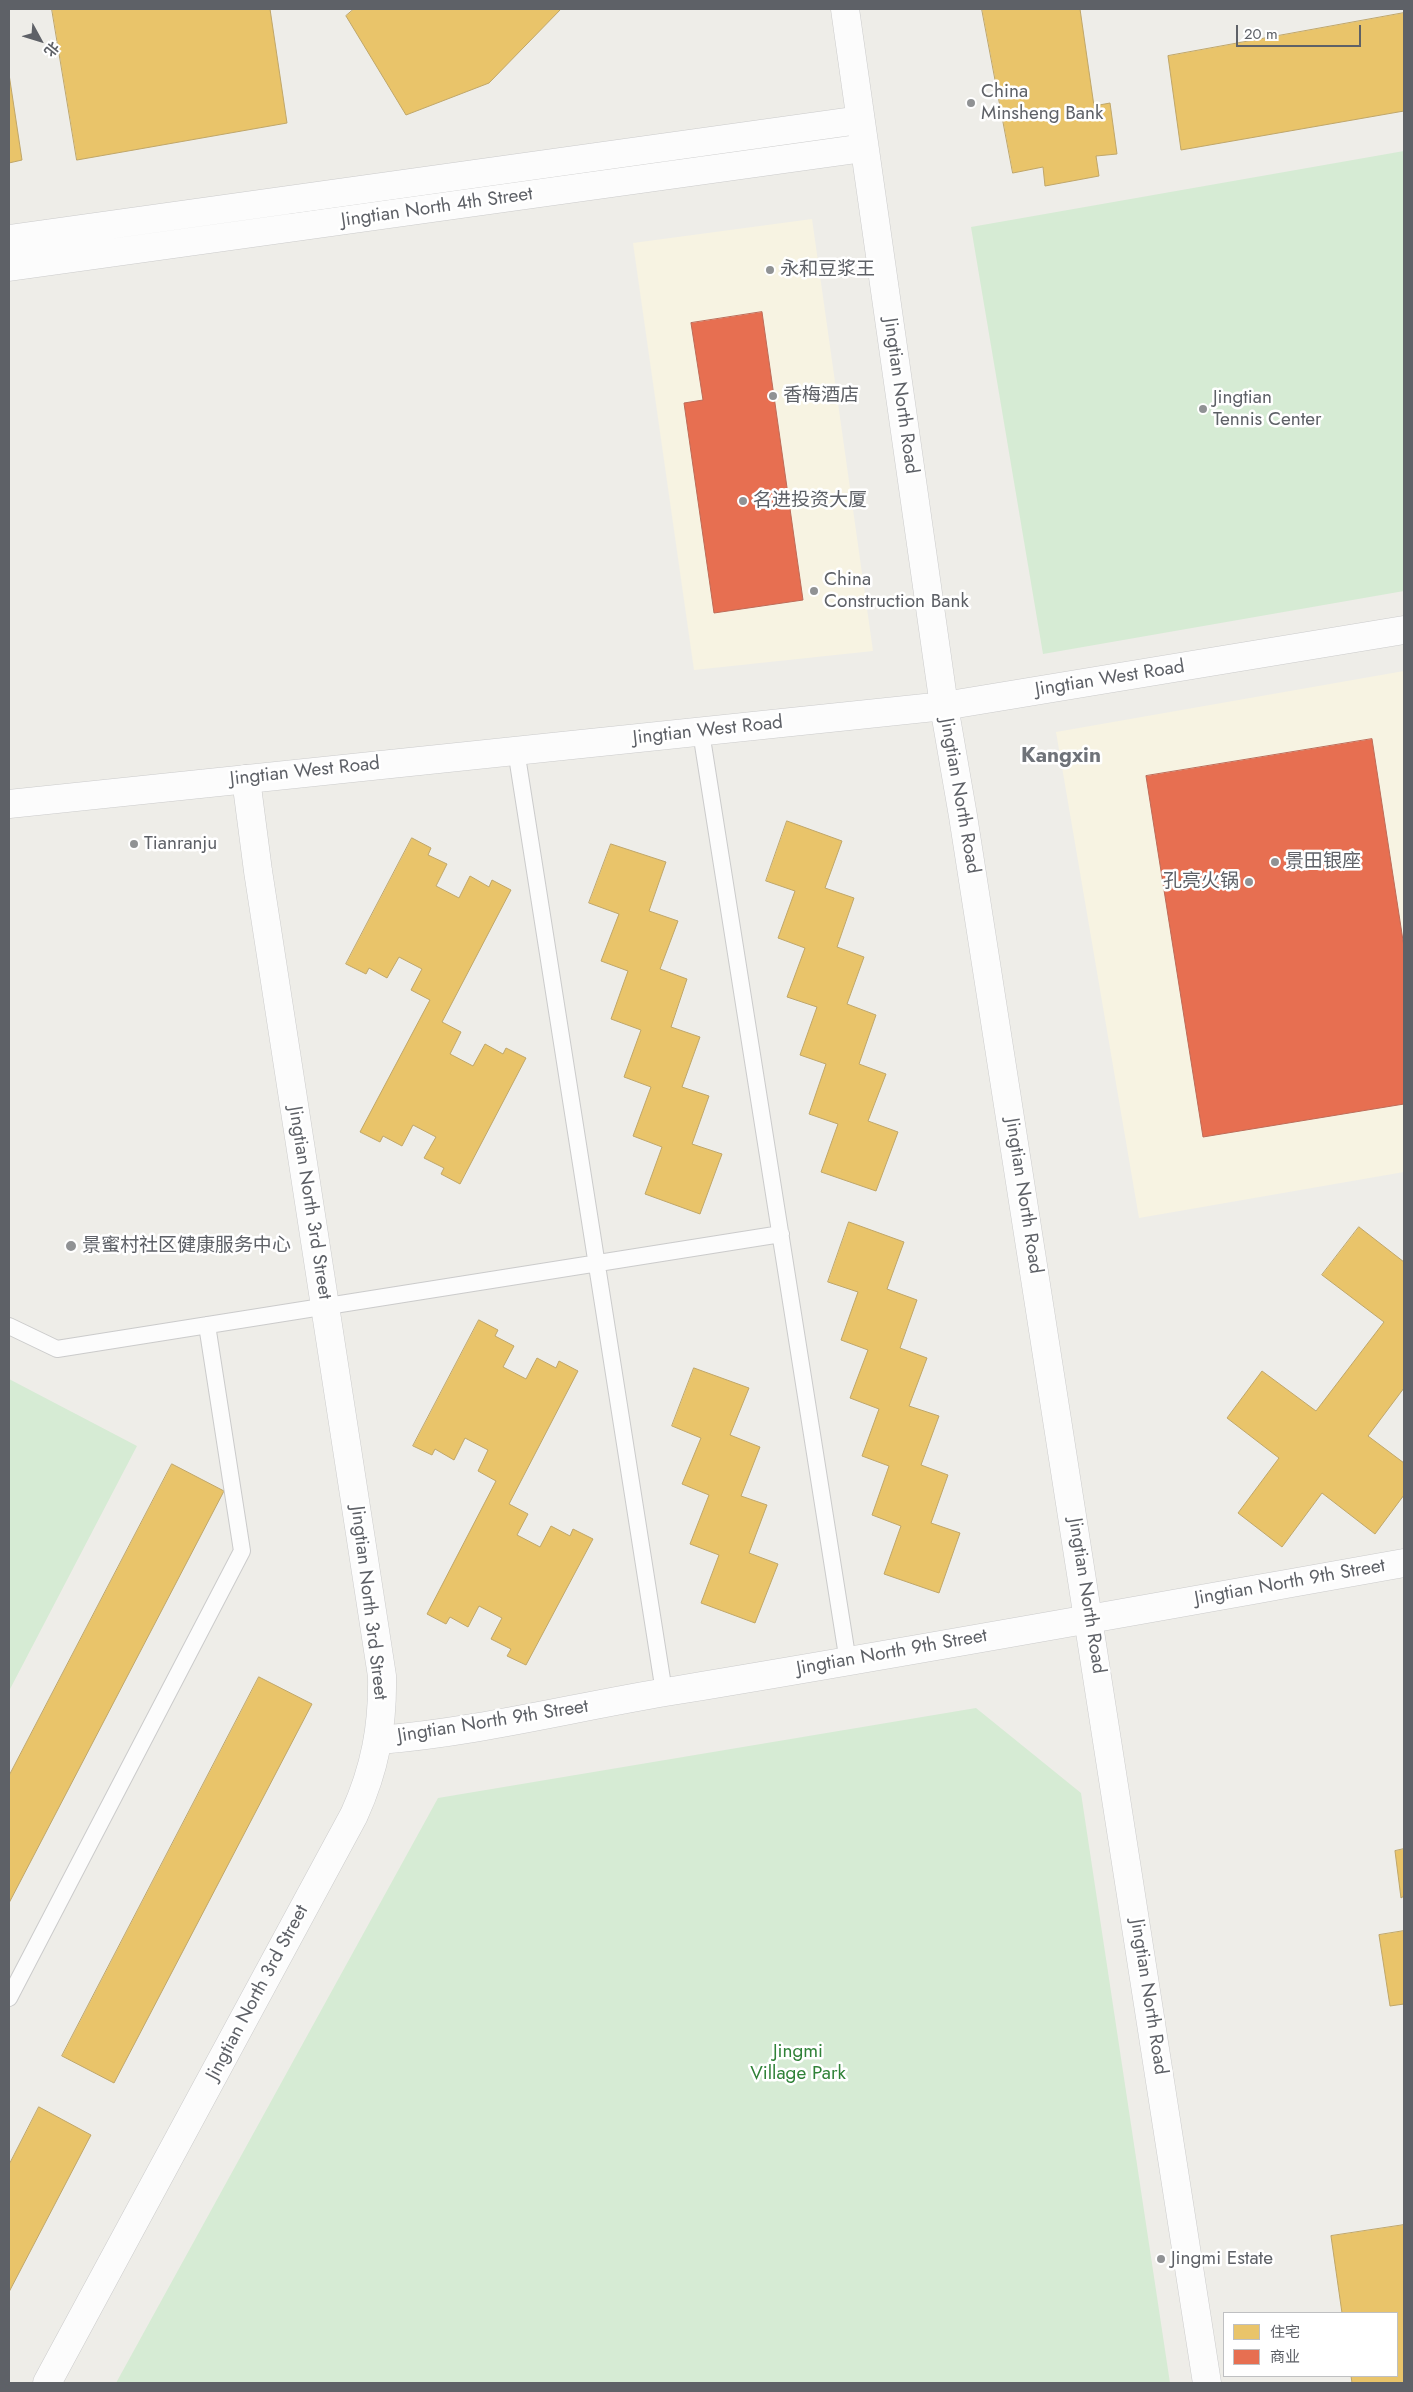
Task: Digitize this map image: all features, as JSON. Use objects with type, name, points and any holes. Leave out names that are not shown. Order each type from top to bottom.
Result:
[{"type":"street","name":"Jingtian North Road","points":[[844,9],[944,706],[967,836],[1090,1618],[1207,2383]]},
{"type":"street","name":"Jingtian North 4th Street","points":[[9,239],[860,120]]},
{"type":"street","name":"Jingtian North 4th Street","points":[[9,267],[864,148]]},
{"type":"street","name":"Jingtian West Road","points":[[9,804],[944,706],[1404,630]]},
{"type":"street","name":"Jingtian North 3rd Street","points":[[47,2383],[354,1815],[372,1773],[379,1740],[383,1701],[382,1676],[258,871],[246,779]]},
{"type":"street","name":"Jingtian North 9th Street","points":[[379,1740],[454,1732],[664,1692],[848,1662],[1404,1563]]},
{"type":"lane","points":[[701,732],[848,1662]]},
{"type":"lane","points":[[516,750],[664,1692]]},
{"type":"lane","points":[[9,1326],[57,1349],[780,1234]]},
{"type":"lane","points":[[11,1988],[242,1552],[207,1324]]},
{"type":"shaded area","name":"名进投资大厦","points":[[812,219],[873,651],[694,670],[633,243]]},
{"type":"shaded area","name":"景田银座","points":[[1404,671],[1404,1172],[1139,1218],[1056,732]]},
{"type":"green space","name":"Jingtian Tennis Center","points":[[1404,151],[1404,591],[1043,654],[971,227]]},
{"type":"green space","points":[[9,1379],[137,1446],[9,1691]]},
{"type":"green space","name":"Jingmi Village Park","points":[[976,1708],[1081,1793],[1170,2383],[116,2383],[438,1798]]},
{"type":"building: 住宅","points":[[52,9],[270,9],[287,123],[77,160]]},
{"type":"building: 住宅","points":[[354,9],[561,9],[489,83],[406,115],[346,16]]},
{"type":"building: 住宅","points":[[982,9],[1080,9],[1094,106],[1110,103],[1117,154],[1096,156],[1099,176],[1045,186],[1043,167],[1013,173]]},
{"type":"building: 住宅","points":[[1404,13],[1404,111],[1181,150],[1168,56]]},
{"type":"building: 住宅","points":[[9,74],[22,160],[9,163]]},
{"type":"building: 住宅","points":[[787,821],[842,841],[825,888],[854,898],[837,947],[864,957],[847,1004],[876,1015],[859,1064],[886,1074],[868,1121],[898,1132],[876,1191],[821,1172],[838,1124],[809,1114],[826,1064],[800,1055],[817,1007],[787,997],[805,948],[778,938],[795,891],[766,881]]},
{"type":"building: 住宅","points":[[412,838],[431,848],[428,855],[447,864],[436,886],[459,898],[470,876],[489,887],[492,880],[511,890],[442,1022],[461,1032],[450,1054],[473,1066],[485,1044],[503,1054],[506,1048],[526,1058],[460,1184],[441,1174],[444,1168],[424,1158],[436,1137],[413,1125],[402,1146],[383,1136],[380,1142],[360,1132],[430,1000],[411,990],[422,969],[399,957],[387,978],[369,968],[366,974],[346,964]]},
{"type":"building: 住宅","points":[[611,844],[666,862],[649,911],[678,921],[660,969],[687,979],[671,1027],[700,1037],[682,1087],[709,1096],[692,1144],[722,1154],[700,1214],[645,1194],[662,1147],[633,1136],[651,1087],[624,1077],[641,1030],[611,1019],[628,971],[601,961],[619,914],[589,903]]},
{"type":"building: 住宅","points":[[849,1222],[904,1242],[887,1289],[917,1300],[900,1348],[927,1358],[909,1406],[939,1416],[921,1465],[948,1475],[931,1523],[960,1533],[939,1593],[884,1574],[901,1526],[872,1515],[889,1466],[862,1456],[879,1409],[850,1398],[868,1350],[841,1340],[858,1292],[828,1282]]},
{"type":"building: 住宅","points":[[1359,1227],[1404,1262],[1404,1388],[1368,1436],[1404,1463],[1404,1495],[1375,1534],[1322,1493],[1282,1547],[1238,1513],[1279,1458],[1227,1418],[1262,1371],[1316,1411],[1384,1322],[1322,1275]]},
{"type":"building: 住宅","points":[[479,1320],[498,1330],[495,1336],[514,1346],[503,1367],[526,1379],[537,1358],[556,1368],[559,1361],[578,1371],[509,1504],[528,1514],[517,1535],[540,1547],[551,1526],[570,1536],[573,1529],[593,1539],[526,1665],[507,1656],[511,1649],[491,1639],[502,1618],[479,1606],[468,1627],[450,1617],[446,1624],[427,1614],[496,1481],[478,1471],[488,1450],[465,1438],[454,1460],[435,1449],[432,1455],[413,1446]]},
{"type":"building: 住宅","points":[[694,1368],[749,1388],[730,1435],[760,1447],[741,1496],[767,1505],[749,1553],[778,1564],[755,1623],[701,1603],[719,1555],[690,1544],[709,1495],[682,1484],[701,1438],[672,1426]]},
{"type":"building: 住宅","points":[[172,1464],[224,1491],[9,1903],[9,1776]]},
{"type":"building: 住宅","points":[[259,1677],[312,1704],[114,2083],[62,2056]]},
{"type":"building: 住宅","points":[[1404,1849],[1404,1896],[1401,1898],[1395,1851]]},
{"type":"building: 住宅","points":[[1404,1931],[1404,2004],[1390,2006],[1379,1935]]},
{"type":"building: 住宅","points":[[39,2107],[91,2135],[9,2292],[9,2165]]},
{"type":"building: 住宅","points":[[1404,2225],[1404,2383],[1352,2383],[1351,2377],[1398,2377],[1398,2312],[1342,2312],[1331,2236]]},
{"type":"building: 商业","name":"名进投资大厦","points":[[762,312],[803,600],[714,613],[684,403],[703,400],[691,323]]},
{"type":"building: 商业","name":"景田银座","points":[[1372,739],[1404,947],[1404,1104],[1203,1137],[1146,776]]},
{"type":"place","name":"China Minsheng Bank","points":[[971,103]]},
{"type":"place","name":"永和豆浆王","points":[[770,270]]},
{"type":"place","name":"香梅酒店","points":[[773,396]]},
{"type":"place","name":"Jingtian Tennis Center","points":[[1203,409]]},
{"type":"place","name":"名进投资大厦","points":[[743,501]]},
{"type":"place","name":"China Construction Bank","points":[[814,591]]},
{"type":"place","name":"Tianranju","points":[[134,844]]},
{"type":"place","name":"景田银座","points":[[1275,862]]},
{"type":"place","name":"孔亮火锅","points":[[1249,882]]},
{"type":"place","name":"景蜜村社区健康服务中心","points":[[71,1246]]},
{"type":"place","name":"Jingmi Estate","points":[[1161,2259]]},
{"type":"district","name":"Kangxin","points":[[1061,757]]}]
